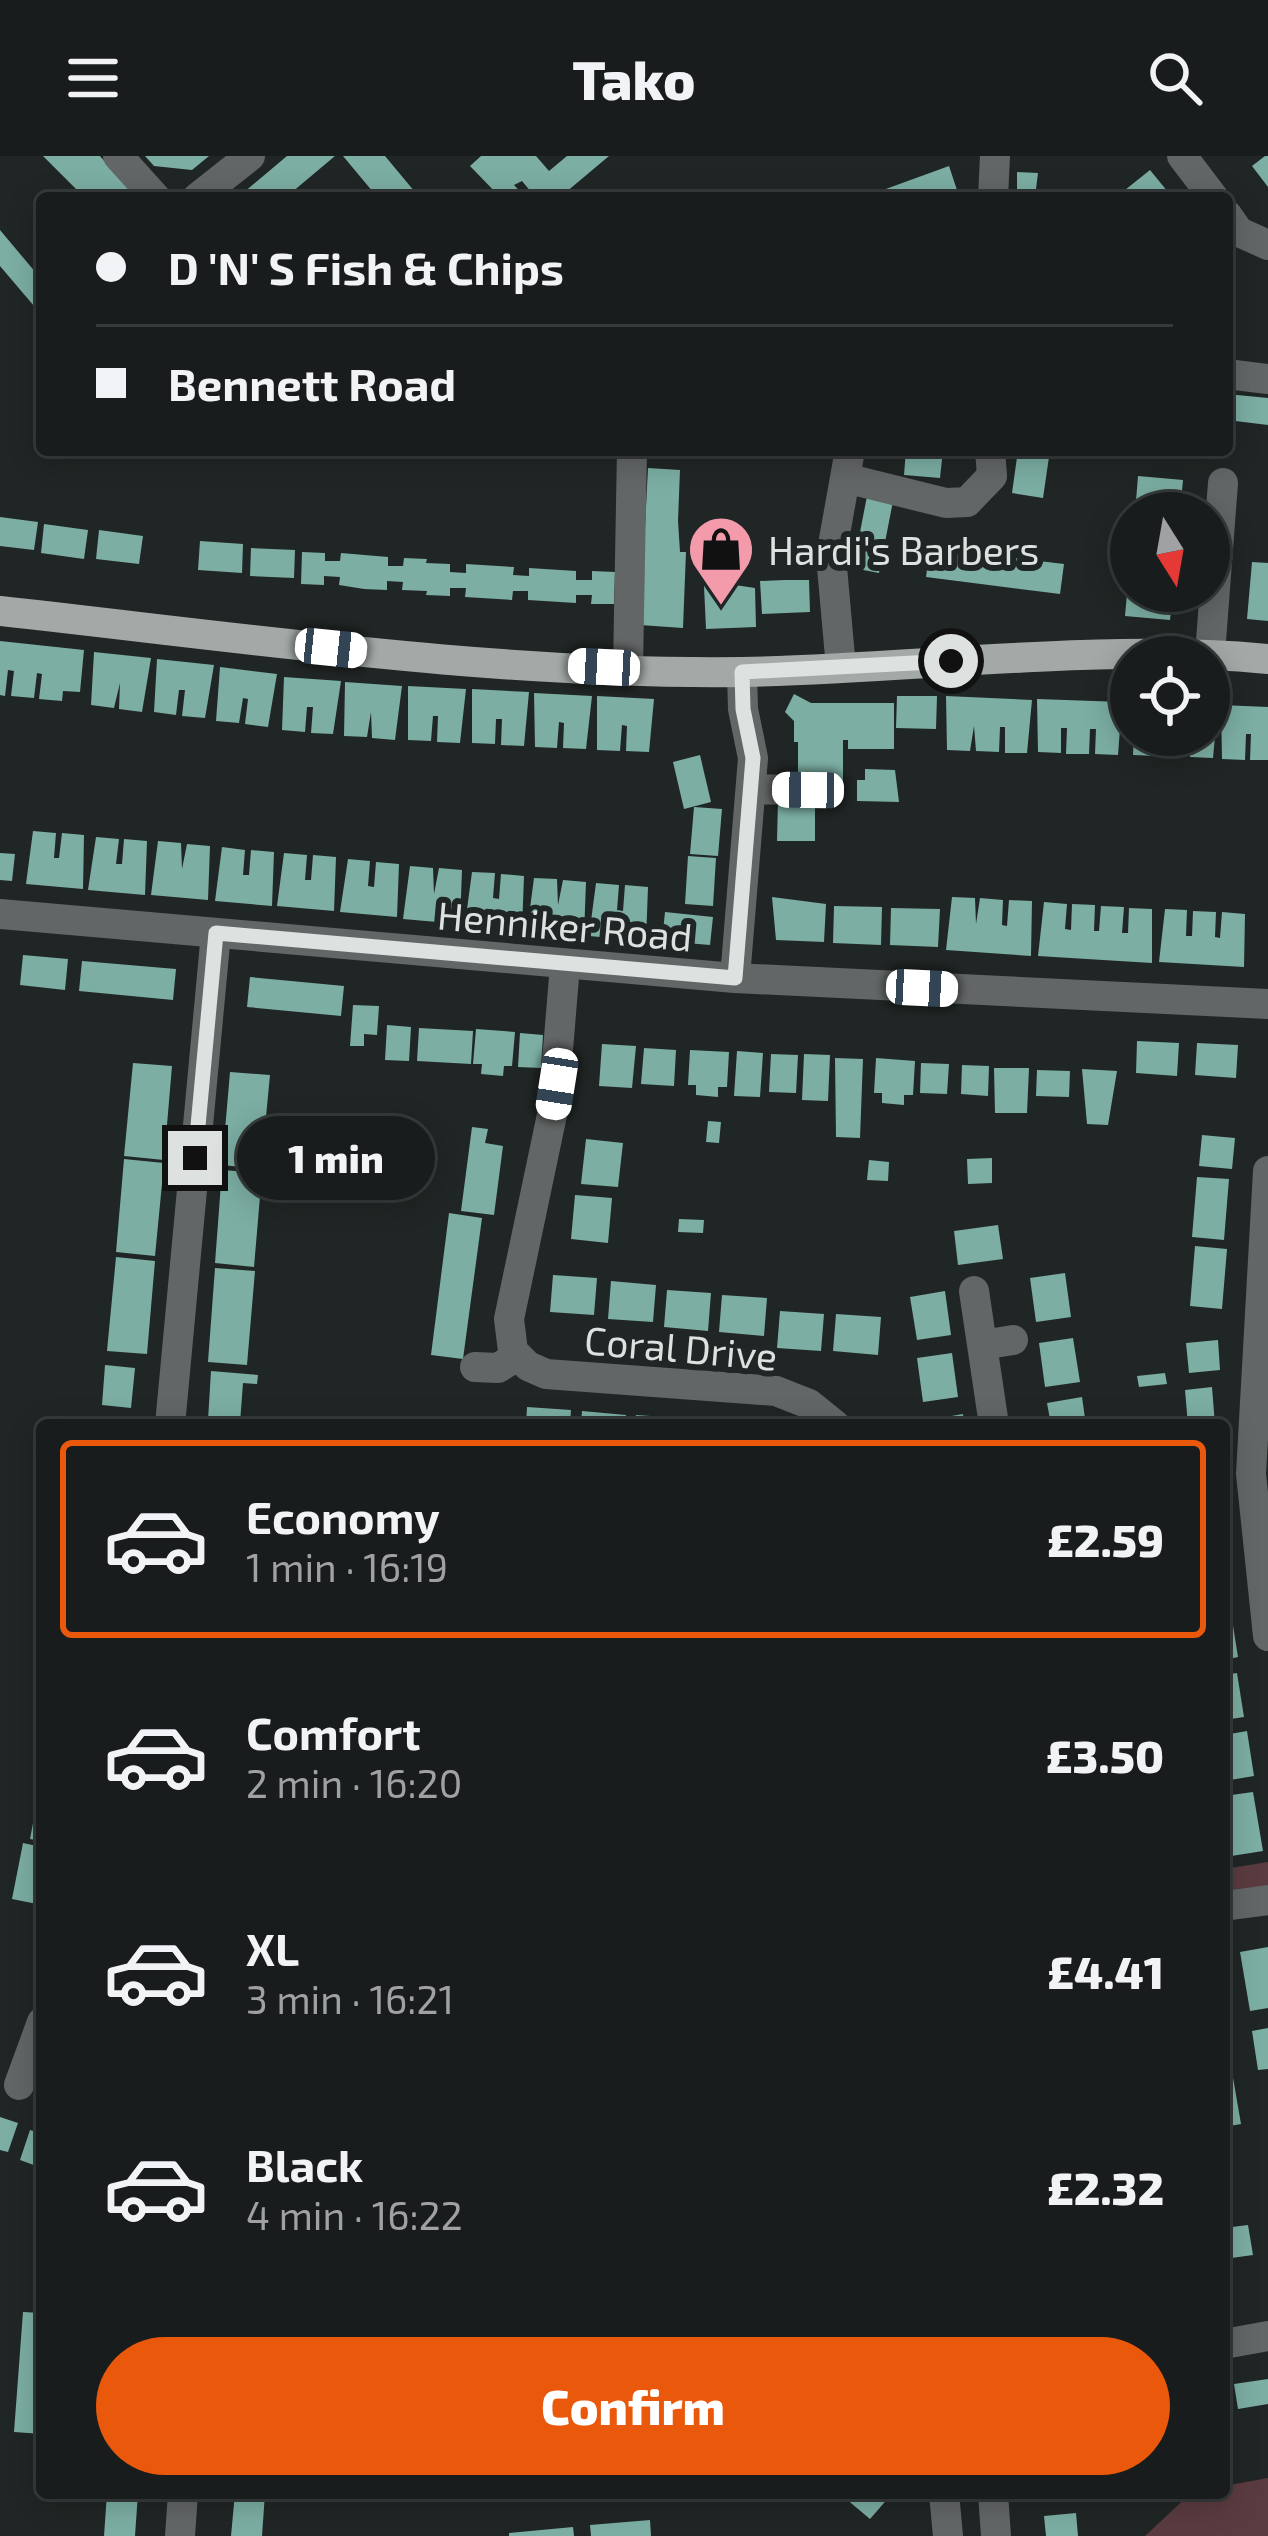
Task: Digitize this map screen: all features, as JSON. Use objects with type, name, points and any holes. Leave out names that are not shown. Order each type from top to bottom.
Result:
[{"type":"main road","points":[[0,610],[426,658],[628,668],[742,672],[1110,655]]},
{"type":"main road","points":[[1230,656],[1268,659]]},
{"type":"street","points":[[118,156],[151,192]]},
{"type":"street","points":[[205,192],[250,156]]},
{"type":"street","points":[[993,192],[995,156]]},
{"type":"street","points":[[1182,156],[1209,192]]},
{"type":"street","points":[[1233,224],[1239,232],[1268,245]]},
{"type":"street","points":[[1233,375],[1268,379]]},
{"type":"street","points":[[628,668],[632,456]]},
{"type":"street","points":[[841,668],[831,556],[848,464],[946,503],[967,502],[992,476],[990,456]]},
{"type":"street","points":[[1211,636],[1223,483]]},
{"type":"street","points":[[735,978],[751,789],[742,672]]},
{"type":"street","points":[[751,789],[808,790]]},
{"type":"street","name":"Henniker Road","points":[[0,914],[735,978],[1268,1004]]},
{"type":"street","points":[[171,1419],[216,933]]},
{"type":"street","points":[[475,1367],[498,1368],[517,1356],[509,1331],[511,1305],[555,1097],[565,965]]},
{"type":"street","points":[[1268,1171],[1261,1390],[1251,1508],[1268,1636]]},
{"type":"street","points":[[974,1291],[997,1342],[994,1419]]},
{"type":"street","name":"Coral Drive","points":[[517,1356],[534,1370],[554,1375],[776,1391],[809,1404],[828,1419]]},
{"type":"street","points":[[1230,1905],[1268,1900]]},
{"type":"street","points":[[20,2086],[36,2039]]},
{"type":"street","points":[[1230,2343],[1268,2336]]},
{"type":"street","points":[[180,2536],[183,2499]]},
{"type":"street","points":[[945,2499],[948,2536]]},
{"type":"street","points":[[993,2499],[996,2536]]},
{"type":"shaded area","points":[[1268,1862],[1268,1886],[1230,1894],[1230,1868]]},
{"type":"shaded area","points":[[1268,2478],[1268,2536],[1145,2536],[1185,2499],[1230,2499],[1230,2485]]},
{"type":"building","points":[[43,156],[100,156],[131,192],[79,192]]},
{"type":"building","points":[[145,156],[209,156],[192,170],[154,166]]},
{"type":"building","points":[[287,156],[335,156],[292,192],[244,192]]},
{"type":"building","points":[[343,156],[385,156],[415,192],[373,192]]},
{"type":"building","points":[[481,156],[536,156],[549,171],[567,156],[609,156],[566,192],[531,192],[522,181],[514,185],[520,192],[495,192],[470,166]]},
{"type":"building","points":[[1268,156],[1268,187],[1252,166]]},
{"type":"building","points":[[949,166],[958,192],[878,192]]},
{"type":"building","points":[[1150,170],[1168,192],[1126,192]]},
{"type":"building","points":[[1017,172],[1038,173],[1039,192],[1017,192]]},
{"type":"building","points":[[0,230],[36,273],[36,304],[34,306],[0,266]]},
{"type":"building","points":[[1233,395],[1268,398],[1268,425],[1233,421]]},
{"type":"building","points":[[906,456],[942,456],[940,478],[904,475]]},
{"type":"building","points":[[1017,456],[1049,456],[1043,498],[1012,493]]},
{"type":"building","points":[[648,468],[680,470],[680,552],[686,552],[683,628],[640,625]]},
{"type":"building","points":[[1138,476],[1183,480],[1182,492],[1137,492]]},
{"type":"building","points":[[868,491],[894,496],[879,573],[853,568]]},
{"type":"building","points":[[0,517],[38,522],[34,550],[0,546]]},
{"type":"building","points":[[44,524],[88,530],[84,559],[41,553]]},
{"type":"building","points":[[99,530],[143,536],[139,564],[96,559]]},
{"type":"building","points":[[200,541],[243,544],[242,573],[198,570]]},
{"type":"building","points":[[251,548],[295,550],[294,578],[250,576]]},
{"type":"building","points":[[930,548],[1064,564],[1060,594],[926,577]]},
{"type":"building","points":[[302,552],[325,553],[325,561],[340,561],[341,553],[388,557],[388,566],[403,566],[404,558],[427,559],[426,563],[450,564],[450,572],[466,573],[466,564],[514,567],[513,575],[529,576],[529,568],[576,571],[576,580],[592,580],[592,571],[615,572],[614,604],[591,604],[592,595],[576,595],[576,603],[528,600],[528,591],[513,591],[512,600],[465,597],[466,588],[450,588],[450,596],[426,595],[427,591],[402,590],[403,582],[387,581],[387,590],[364,589],[339,585],[340,577],[324,576],[324,585],[301,584]]},
{"type":"building","points":[[1252,562],[1268,563],[1268,621],[1247,619]]},
{"type":"building","points":[[809,580],[810,612],[762,614],[760,581]]},
{"type":"building","name":"Hardi's Barbers","points":[[704,586],[755,588],[756,627],[706,629]]},
{"type":"building","points":[[1125,612],[1171,612],[1170,620],[1125,616]]},
{"type":"building","points":[[0,641],[84,650],[80,692],[63,691],[62,701],[39,699],[42,674],[37,673],[34,698],[11,696],[14,671],[8,670],[5,696],[0,695]]},
{"type":"building","points":[[94,652],[151,658],[142,712],[119,709],[120,683],[114,708],[91,705]]},
{"type":"building","points":[[157,659],[214,665],[205,718],[182,716],[185,690],[179,690],[176,715],[154,712]]},
{"type":"building","points":[[220,667],[277,674],[268,727],[245,724],[248,699],[243,698],[239,723],[216,721]]},
{"type":"building","points":[[284,677],[341,681],[333,734],[311,733],[313,707],[307,707],[305,732],[282,730]]},
{"type":"building","points":[[345,682],[402,686],[395,740],[372,738],[371,712],[367,737],[344,736]]},
{"type":"building","points":[[408,686],[466,689],[460,743],[437,742],[438,716],[433,716],[431,741],[408,740]]},
{"type":"building","points":[[472,689],[529,692],[524,746],[501,745],[502,719],[496,719],[495,744],[472,743]]},
{"type":"building","points":[[534,693],[592,696],[586,749],[563,748],[564,723],[559,722],[557,748],[535,747]]},
{"type":"building","points":[[794,694],[811,703],[894,703],[894,749],[848,749],[848,740],[843,740],[843,782],[798,781],[798,742],[794,742],[794,721],[785,712]]},
{"type":"building","points":[[597,696],[654,699],[649,752],[626,751],[627,726],[622,725],[620,751],[597,750]]},
{"type":"building","points":[[897,696],[937,696],[936,729],[896,728]]},
{"type":"building","points":[[946,696],[1032,700],[1027,753],[1005,753],[1005,727],[1000,727],[999,752],[976,751],[974,726],[970,751],[947,750]]},
{"type":"building","points":[[1037,699],[1110,702],[1110,755],[1095,754],[1096,729],[1090,729],[1089,754],[1066,754],[1067,728],[1061,728],[1061,753],[1038,752]]},
{"type":"building","points":[[1230,705],[1268,707],[1268,760],[1250,760],[1251,734],[1246,734],[1245,760],[1222,759],[1230,756]]},
{"type":"building","points":[[700,755],[711,802],[684,809],[673,762]]},
{"type":"building","points":[[865,769],[895,770],[899,802],[857,801],[857,780],[865,780]]},
{"type":"building","points":[[778,800],[815,800],[815,841],[777,841]]},
{"type":"building","points":[[694,807],[722,809],[718,856],[690,854]]},
{"type":"building","points":[[33,831],[56,833],[54,858],[59,858],[62,833],[84,835],[83,889],[26,884]]},
{"type":"building","points":[[96,837],[119,839],[116,864],[122,864],[124,839],[147,841],[145,895],[88,890]]},
{"type":"building","points":[[158,841],[181,843],[182,869],[187,844],[210,846],[208,900],[151,895]]},
{"type":"building","points":[[222,847],[245,850],[243,875],[249,875],[251,850],[274,852],[272,906],[215,901]]},
{"type":"building","points":[[0,853],[15,854],[12,881],[0,880]]},
{"type":"building","points":[[284,853],[307,855],[305,880],[311,880],[313,855],[336,857],[334,911],[277,906]]},
{"type":"building","points":[[688,856],[716,858],[713,906],[685,904]]},
{"type":"building","points":[[348,859],[370,861],[368,886],[374,887],[376,862],[399,864],[397,917],[340,912]]},
{"type":"building","points":[[410,866],[433,868],[434,894],[439,868],[462,870],[460,924],[403,919]]},
{"type":"building","points":[[472,872],[495,873],[493,898],[499,899],[501,874],[524,876],[522,929],[465,924]]},
{"type":"building","points":[[534,878],[557,879],[558,905],[563,880],[586,882],[584,935],[527,931]]},
{"type":"building","points":[[596,883],[619,885],[617,910],[623,911],[625,885],[648,887],[646,941],[589,936]]},
{"type":"building","points":[[772,897],[826,904],[824,942],[776,940]]},
{"type":"building","points":[[952,897],[975,898],[976,924],[980,898],[1003,900],[1002,925],[1007,926],[1009,900],[1032,901],[1031,956],[946,950]]},
{"type":"building","points":[[1044,902],[1067,904],[1065,929],[1071,930],[1072,904],[1095,905],[1094,931],[1099,931],[1101,906],[1124,907],[1122,933],[1128,933],[1129,908],[1152,909],[1152,963],[1038,956]]},
{"type":"building","points":[[834,906],[882,907],[881,945],[833,943]]},
{"type":"building","points":[[891,908],[940,909],[938,947],[890,945]]},
{"type":"building","points":[[1165,909],[1187,910],[1186,936],[1192,936],[1193,911],[1216,912],[1215,937],[1220,938],[1222,912],[1245,914],[1244,967],[1159,962]]},
{"type":"building","points":[[665,912],[713,917],[710,945],[662,941]]},
{"type":"building","points":[[23,955],[68,959],[65,990],[20,985]]},
{"type":"building","points":[[82,961],[176,969],[173,1000],[79,991]]},
{"type":"building","points":[[250,977],[344,986],[341,1016],[247,1007]]},
{"type":"building","points":[[353,1005],[379,1006],[377,1035],[364,1034],[364,1046],[350,1046]]},
{"type":"building","points":[[387,1025],[411,1027],[409,1061],[385,1060]]},
{"type":"building","points":[[419,1028],[473,1031],[471,1064],[417,1061]]},
{"type":"building","points":[[476,1029],[515,1032],[512,1066],[504,1066],[503,1076],[481,1074],[482,1064],[473,1064]]},
{"type":"building","points":[[520,1033],[543,1035],[541,1068],[518,1067]]},
{"type":"building","points":[[1137,1041],[1179,1043],[1177,1076],[1136,1073]]},
{"type":"building","points":[[1197,1043],[1238,1045],[1236,1078],[1195,1075]]},
{"type":"building","points":[[602,1044],[636,1046],[632,1088],[599,1086]]},
{"type":"building","points":[[644,1048],[676,1050],[674,1086],[641,1084]]},
{"type":"building","points":[[690,1050],[729,1052],[727,1087],[718,1087],[718,1097],[696,1095],[696,1085],[688,1085]]},
{"type":"building","points":[[737,1051],[763,1053],[760,1097],[734,1096]]},
{"type":"building","points":[[771,1054],[798,1055],[796,1093],[769,1092]]},
{"type":"building","points":[[804,1054],[830,1055],[828,1101],[802,1100]]},
{"type":"building","points":[[835,1058],[863,1059],[860,1138],[836,1137]]},
{"type":"building","points":[[876,1058],[915,1061],[913,1095],[904,1095],[904,1105],[882,1103],[882,1093],[874,1093]]},
{"type":"building","points":[[133,1063],[172,1066],[164,1160],[124,1156]]},
{"type":"building","points":[[921,1063],[949,1064],[947,1094],[920,1093]]},
{"type":"building","points":[[962,1065],[989,1066],[988,1096],[961,1094]]},
{"type":"building","points":[[994,1068],[1029,1068],[1027,1113],[995,1113]]},
{"type":"building","points":[[1082,1069],[1117,1071],[1108,1125],[1087,1124]]},
{"type":"building","points":[[1037,1070],[1070,1071],[1069,1097],[1036,1096]]},
{"type":"building","points":[[230,1072],[270,1075],[261,1169],[222,1165]]},
{"type":"building","points":[[708,1121],[721,1122],[719,1143],[706,1142]]},
{"type":"building","points":[[472,1127],[488,1129],[485,1143],[503,1146],[494,1215],[461,1211]]},
{"type":"building","points":[[1202,1135],[1235,1138],[1232,1169],[1199,1166]]},
{"type":"building","points":[[586,1139],[623,1143],[618,1187],[581,1184]]},
{"type":"building","points":[[992,1158],[992,1183],[968,1184],[967,1159]]},
{"type":"building","points":[[124,1159],[164,1163],[155,1256],[116,1252]]},
{"type":"building","points":[[869,1160],[889,1162],[888,1181],[867,1180]]},
{"type":"building","points":[[222,1170],[262,1173],[254,1267],[215,1263]]},
{"type":"building","points":[[1197,1177],[1229,1179],[1224,1240],[1192,1237]]},
{"type":"building","points":[[575,1195],[612,1198],[608,1243],[571,1239]]},
{"type":"building","points":[[449,1213],[482,1218],[463,1359],[431,1355]]},
{"type":"building","points":[[679,1219],[704,1220],[703,1233],[678,1232]]},
{"type":"building","points":[[998,1225],[1003,1259],[958,1265],[954,1231]]},
{"type":"building","points":[[1195,1246],[1227,1249],[1222,1309],[1190,1306]]},
{"type":"building","points":[[116,1257],[155,1261],[147,1354],[107,1351]]},
{"type":"building","points":[[215,1268],[255,1271],[247,1365],[208,1362]]},
{"type":"building","points":[[1065,1273],[1071,1317],[1036,1322],[1030,1278]]},
{"type":"building","points":[[553,1275],[597,1278],[594,1315],[550,1312]]},
{"type":"building","points":[[611,1281],[656,1285],[653,1322],[608,1319]]},
{"type":"building","points":[[667,1290],[711,1293],[708,1331],[664,1327]]},
{"type":"building","points":[[945,1291],[951,1335],[917,1340],[910,1297]]},
{"type":"building","points":[[722,1295],[767,1298],[764,1336],[719,1332]]},
{"type":"building","points":[[780,1311],[824,1314],[821,1351],[777,1348]]},
{"type":"building","points":[[836,1314],[881,1317],[878,1355],[833,1351]]},
{"type":"building","points":[[1073,1338],[1080,1382],[1045,1387],[1039,1343]]},
{"type":"building","points":[[1218,1340],[1220,1370],[1189,1373],[1186,1343]]},
{"type":"building","points":[[952,1353],[958,1397],[923,1402],[917,1358]]},
{"type":"building","points":[[105,1365],[135,1368],[131,1408],[102,1405]]},
{"type":"building","points":[[211,1371],[258,1375],[257,1384],[243,1383],[240,1419],[208,1419]]},
{"type":"building","points":[[1165,1373],[1167,1384],[1139,1387],[1137,1376]]},
{"type":"building","points":[[1212,1387],[1215,1419],[1187,1419],[1185,1390]]},
{"type":"building","points":[[1082,1397],[1085,1419],[1050,1419],[1047,1403]]},
{"type":"building","points":[[527,1407],[571,1410],[570,1419],[526,1419]]},
{"type":"building","points":[[582,1411],[626,1415],[626,1419],[581,1419]]},
{"type":"building","points":[[636,1415],[680,1418],[680,1419],[636,1419]]},
{"type":"building","points":[[1230,1613],[1238,1657],[1230,1659]]},
{"type":"building","points":[[1237,1673],[1244,1717],[1230,1719],[1230,1674]]},
{"type":"building","points":[[1247,1731],[1254,1776],[1230,1780],[1230,1734]]},
{"type":"building","points":[[1253,1792],[1263,1851],[1230,1856],[1230,1795]]},
{"type":"building","points":[[36,1807],[36,1840],[30,1839]]},
{"type":"building","points":[[23,1843],[36,1846],[36,1904],[12,1899]]},
{"type":"building","points":[[1268,1947],[1268,2008],[1250,2011],[1240,1952]]},
{"type":"building","points":[[1268,2028],[1268,2069],[1258,2070],[1252,2031]]},
{"type":"building","points":[[1230,2060],[1241,2124],[1230,2126]]},
{"type":"building","points":[[0,2117],[18,2123],[8,2152],[0,2150]]},
{"type":"building","points":[[30,2130],[36,2132],[36,2166],[20,2160]]},
{"type":"building","points":[[1248,2225],[1253,2255],[1230,2258],[1230,2227]]},
{"type":"building","points":[[23,2312],[36,2313],[36,2434],[14,2432]]},
{"type":"building","points":[[1268,2379],[1268,2404],[1238,2409],[1234,2384]]},
{"type":"building","points":[[107,2499],[138,2499],[135,2536],[104,2536]]},
{"type":"building","points":[[234,2499],[265,2499],[262,2536],[231,2536]]},
{"type":"building","points":[[846,2499],[887,2499],[870,2519]]},
{"type":"building","points":[[1076,2513],[1078,2536],[1046,2536],[1044,2516]]},
{"type":"building","points":[[650,2520],[651,2536],[591,2536],[590,2525]]},
{"type":"building","points":[[573,2527],[574,2536],[509,2536],[509,2533]]},
{"type":"place","name":"Hardi's Barbers","points":[[721,608]]},
{"type":"route","points":[[195,1158],[216,933],[735,978],[753,758],[743,709],[742,672],[951,661]]}]
